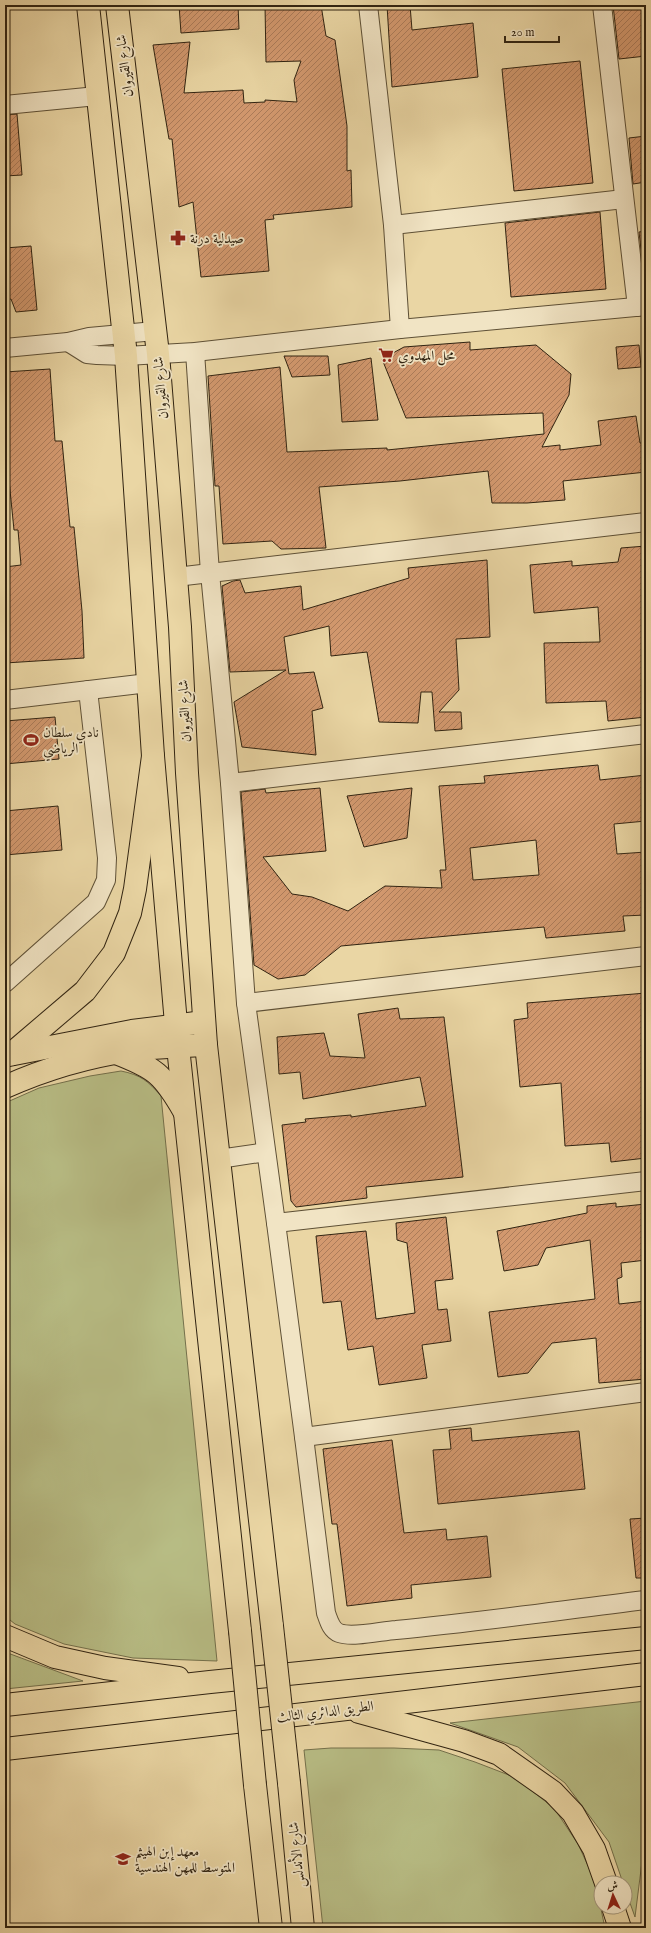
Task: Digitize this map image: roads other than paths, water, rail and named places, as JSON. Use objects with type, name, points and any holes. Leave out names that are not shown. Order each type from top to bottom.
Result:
[{"type":"main road","points":[[88,5],[126,356],[153,756],[184,1110],[271,1928]]},
{"type":"main road","name":"شارع القيروان","points":[[117,5],[158,354],[176,577],[187,773],[204,1022],[219,1159]]},
{"type":"main road","points":[[7,1056],[85,991],[114,953],[130,913],[135,890],[153,756]]},
{"type":"main road","points":[[5,1087],[49,1070],[177,1036],[204,1022]]},
{"type":"main road","points":[[7,1056],[87,1039],[177,1036],[206,1045]]},
{"type":"main road","points":[[115,1053],[140,1063],[156,1073],[169,1084],[184,1110]]},
{"type":"main road","name":"شارع الأندلس","points":[[219,1159],[272,1626],[303,1928]]},
{"type":"main road","points":[[5,1636],[55,1657],[106,1668],[210,1682]]},
{"type":"main road","points":[[5,1706],[210,1682],[646,1638]]},
{"type":"main road","name":"الطريق الدائري الثالث","points":[[5,1749],[646,1674]]},
{"type":"main road","points":[[348,1709],[464,1741],[499,1754],[553,1792],[573,1814],[594,1849],[603,1875]]},
{"type":"main road","points":[[616,1915],[620,1928]]},
{"type":"street","points":[[368,5],[393,225],[400,329]]},
{"type":"street","points":[[68,342],[87,354],[126,356],[195,352],[400,329],[642,307],[624,199],[602,5]]},
{"type":"street","points":[[5,105],[97,96]]},
{"type":"street","points":[[393,225],[624,199]]},
{"type":"street","points":[[5,348],[68,342],[89,337],[155,330]]},
{"type":"street","points":[[195,352],[210,573],[230,783],[246,1002],[326,1613],[329,1623],[335,1631],[352,1634],[410,1629],[646,1600]]},
{"type":"street","points":[[176,577],[646,522]]},
{"type":"street","points":[[5,700],[148,683]]},
{"type":"street","points":[[5,983],[96,902],[106,880],[107,858],[88,690]]},
{"type":"street","points":[[230,783],[646,734]]},
{"type":"street","points":[[246,1002],[646,956]]},
{"type":"street","points":[[219,1159],[266,1152]]},
{"type":"street","points":[[276,1223],[646,1181]]},
{"type":"street","points":[[304,1437],[646,1392]]},
{"type":"place","name":"صيدلية درنة","points":[[178,238]]},
{"type":"place","name":"محل المهدوي","points":[[386,355]]},
{"type":"place","name":"نادي سلطان الرياضي","points":[[31,740]]},
{"type":"place","name":"معهد إبن الهيثم المتوسط للمهن الهندسية","points":[[123,1859]]}]
